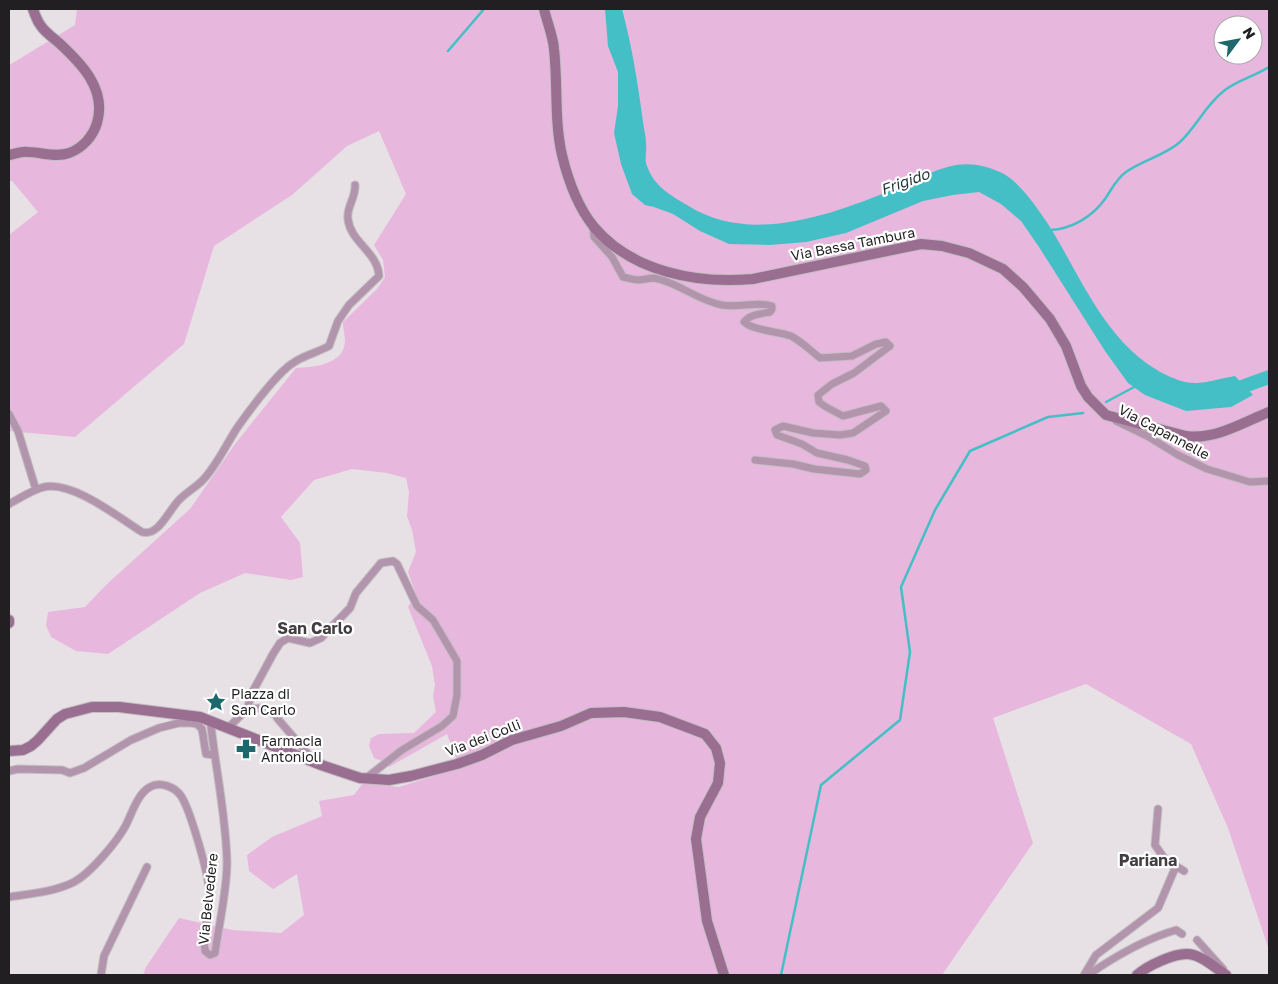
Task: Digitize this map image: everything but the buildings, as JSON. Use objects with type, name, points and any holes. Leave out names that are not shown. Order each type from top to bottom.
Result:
[{"type":"street","points":[[9,155],[25,152],[68,154],[88,140],[96,127],[98,116],[99,106],[96,89],[89,74],[77,59],[41,28],[33,9]]},
{"type":"street","name":"Via Bassa Tambura","points":[[544,9],[554,48],[557,123],[562,154],[571,189],[593,226],[620,250],[642,262],[679,276],[730,281],[753,279],[921,244],[942,246],[969,253],[1003,268],[1023,287],[1050,319],[1066,346],[1081,386],[1088,397],[1106,415]]},
{"type":"street","points":[[9,504],[36,490],[45,487],[56,487],[86,496],[142,532],[146,533],[155,530],[180,499],[203,480],[238,426],[283,371],[295,361],[329,346],[338,321],[349,305],[379,276],[379,267],[351,230],[348,220],[348,211],[355,194],[355,185]]},
{"type":"street","points":[[593,226],[594,237],[612,257],[623,277],[638,280],[654,278],[677,286],[708,302],[724,306],[754,306],[765,303],[772,306],[770,312],[754,315],[747,318],[744,322],[748,326],[794,337],[820,358],[852,356],[876,344],[886,342],[890,346],[818,395],[819,402],[843,416],[881,406],[886,411],[881,416],[853,433],[840,435],[812,433],[783,426],[775,430],[777,436],[802,444],[817,453],[865,466],[866,470],[864,473],[814,469],[793,464],[755,460]]},
{"type":"street","points":[[1106,415],[1199,438],[1216,434],[1269,412]]},
{"type":"street","points":[[9,414],[18,432],[36,490]]},
{"type":"street","name":"Via Capannelle","points":[[1106,415],[1207,469],[1250,482],[1269,481]]},
{"type":"street","points":[[228,728],[245,709],[272,654],[280,643],[288,638],[310,643],[321,638],[350,608],[356,593],[381,563],[393,561],[397,564],[417,606],[433,620],[457,661],[457,695],[453,716],[442,726],[402,750],[365,779]]},
{"type":"street","name":"Via dei Colli","points":[[9,751],[23,750],[31,746],[57,719],[65,714],[92,707],[120,707],[185,714],[212,721],[270,746],[365,779],[400,779],[457,764],[482,755],[512,740],[561,726],[591,713],[624,712],[660,716],[705,734],[716,748],[720,763],[718,783],[700,817],[696,839],[707,921],[724,975]]},
{"type":"street","points":[[245,709],[265,708],[275,716],[316,763]]},
{"type":"street","name":"Via Belvedere","points":[[9,897],[59,887],[81,878],[109,848],[124,828],[142,793],[151,786],[166,786],[175,790],[181,796],[187,809],[202,859],[209,890],[208,914],[204,936],[205,951],[210,955],[215,952],[227,864],[225,820],[214,755],[212,721]]},
{"type":"street","points":[[9,771],[18,769],[62,770],[70,773],[84,768],[131,740],[159,728],[179,723],[191,723],[200,726],[206,754],[214,755]]},
{"type":"street","points":[[1158,809],[1155,845],[1167,862],[1184,871]]},
{"type":"street","points":[[1084,975],[1096,955],[1158,908],[1176,866]]},
{"type":"street","points":[[101,975],[104,956],[147,867]]},
{"type":"street","points":[[1088,975],[1104,964],[1150,940],[1176,930],[1182,934]]},
{"type":"street","points":[[1197,940],[1227,975]]},
{"type":"street","points":[[1137,975],[1152,965],[1188,954],[1202,958],[1227,975]]},
{"type":"shaded area","points":[[77,9],[1269,9],[1269,950],[1228,828],[1191,744],[1086,684],[993,718],[1033,843],[942,975],[143,975],[146,967],[179,918],[232,930],[281,933],[304,915],[297,874],[273,889],[249,871],[247,855],[272,837],[322,816],[319,801],[354,795],[363,783],[399,787],[460,768],[447,734],[389,767],[382,761],[374,758],[369,746],[371,738],[379,734],[414,733],[436,712],[433,696],[435,685],[432,666],[408,607],[416,594],[408,572],[416,552],[407,516],[409,492],[406,478],[387,473],[352,469],[314,480],[281,517],[300,543],[303,577],[291,580],[245,573],[200,593],[108,654],[76,651],[51,637],[46,625],[48,612],[85,607],[107,584],[190,509],[235,444],[296,368],[319,365],[339,356],[345,342],[343,322],[377,289],[385,277],[383,260],[374,245],[406,194],[379,131],[347,146],[292,195],[214,246],[184,344],[75,437],[9,431],[9,235],[38,212],[12,181],[9,181],[9,64],[75,25]]},
{"type":"water","points":[[605,9],[622,9],[637,79],[646,139],[647,166],[658,184],[669,194],[687,205],[712,217],[738,223],[764,225],[791,222],[845,208],[948,167],[974,165],[988,168],[1010,178],[1028,197],[1048,224],[1083,286],[1109,326],[1124,344],[1142,360],[1162,373],[1187,382],[1205,382],[1235,376],[1253,395],[1231,407],[1186,411],[1145,395],[1128,383],[1105,351],[1021,221],[1001,204],[979,192],[923,201],[846,233],[806,242],[770,245],[729,244],[700,231],[673,214],[645,205],[632,194],[621,164],[614,133],[618,106],[618,72],[608,46]]},
{"type":"waterway","points":[[448,51],[484,9]]},
{"type":"waterway","points":[[1050,230],[1066,227],[1088,216],[1100,205],[1123,175],[1180,142],[1212,102],[1225,90],[1235,83],[1269,67]]},
{"type":"waterway","name":"Frigido","points":[[1228,392],[1269,377]]},
{"type":"waterway","points":[[1106,402],[1136,386]]},
{"type":"waterway","points":[[781,975],[821,785],[900,720],[910,652],[901,587],[935,510],[970,451],[1048,417],[1083,413]]},
{"type":"place","name":"Piazza di San Carlo","points":[[216,702]]},
{"type":"place","name":"Farmacia Antonioli","points":[[246,749]]},
{"type":"district","name":"San Carlo","points":[[315,628]]},
{"type":"district","name":"Pariana","points":[[1148,860]]}]
